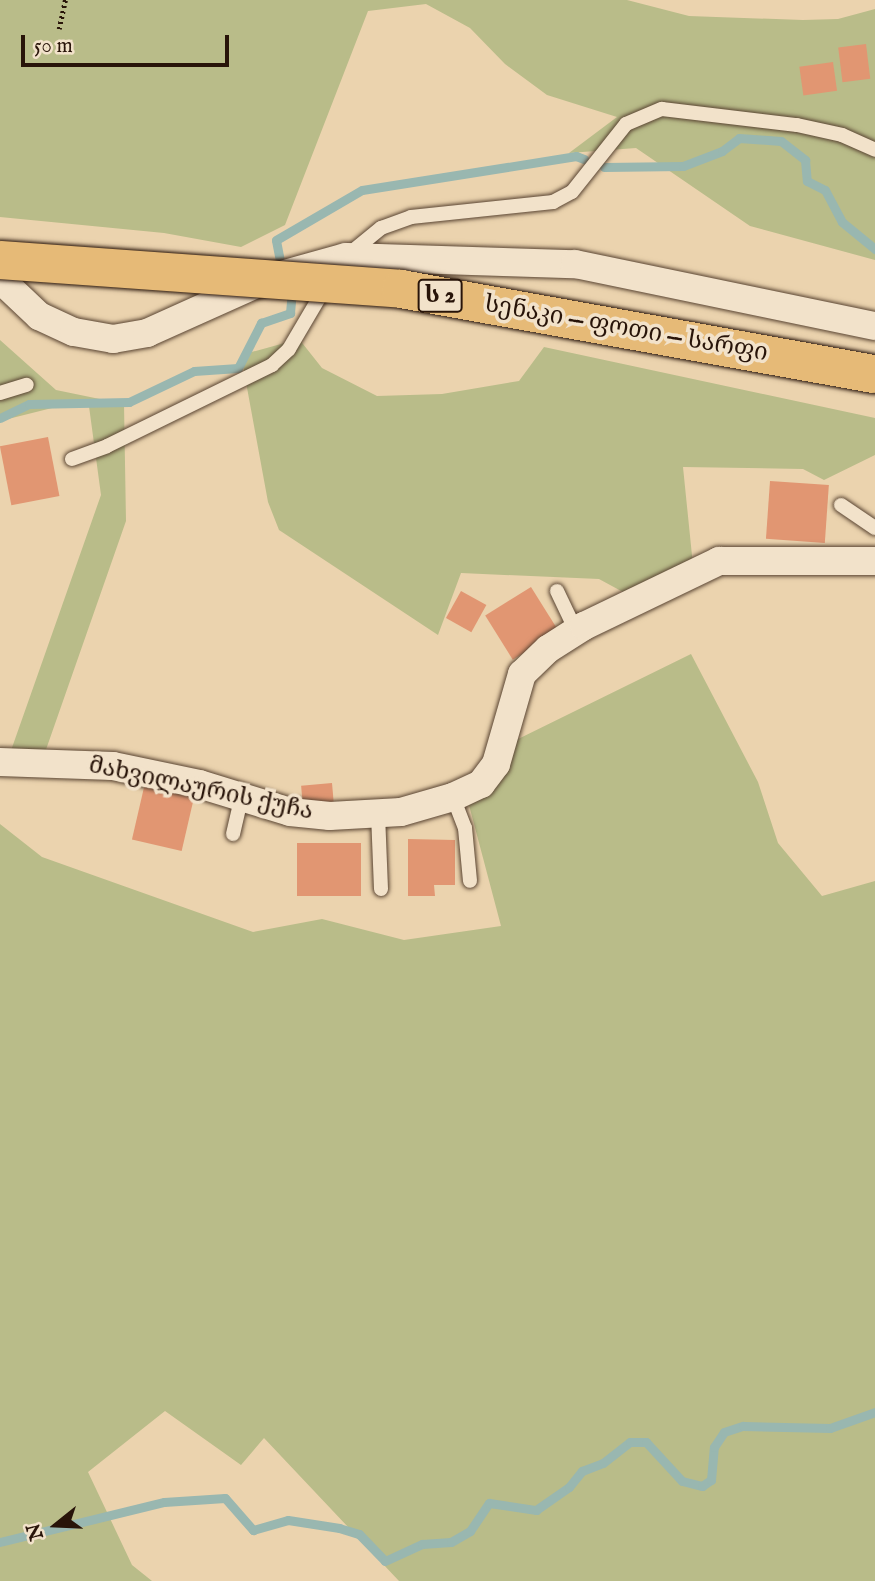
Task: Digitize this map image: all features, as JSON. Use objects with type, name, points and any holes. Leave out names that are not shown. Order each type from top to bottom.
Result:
[{"type":"highway","name":"სენაკი — ფოთი — სარფი","points":[[0,260],[401,289],[875,374]]},
{"type":"street","points":[[0,279],[39,316],[74,332],[113,340],[147,333],[267,279],[346,257],[575,264],[875,326]]},
{"type":"street","name":"მახვილაურის ქუჩა","points":[[0,762],[113,766],[199,784],[290,812],[378,814],[453,797],[481,784],[496,764],[522,674],[576,631],[719,561],[875,561]]},
{"type":"lane","points":[[72,459],[107,446],[272,365],[289,349],[346,257],[381,228],[411,217],[553,202],[572,192],[626,124],[662,110],[797,125],[842,135],[875,150]]},
{"type":"lane","points":[[0,393],[27,385]]},
{"type":"lane","points":[[841,505],[875,528]]},
{"type":"lane","points":[[557,591],[576,631]]},
{"type":"lane","points":[[453,797],[465,828],[470,881]]},
{"type":"lane","points":[[233,834],[241,799]]},
{"type":"lane","points":[[378,814],[381,889]]},
{"type":"path","points":[[59,29],[65,0]]},
{"type":"green space","points":[[0,0],[627,0],[689,16],[803,20],[838,19],[875,9],[875,260],[750,226],[636,148],[569,153],[617,117],[547,95],[505,64],[470,28],[426,4],[368,11],[285,225],[241,247],[164,233],[0,217]]},
{"type":"green space","points":[[299,339],[322,368],[377,396],[442,394],[519,381],[544,347],[875,418],[875,455],[824,480],[803,469],[683,467],[695,585],[647,605],[599,579],[461,573],[438,635],[279,530],[268,502],[241,355]]},
{"type":"green space","points":[[0,340],[56,390],[124,404],[126,521],[42,761],[8,759],[101,495],[88,399],[0,421]]},
{"type":"green space","points":[[691,654],[758,782],[778,843],[822,896],[875,881],[875,1581],[399,1581],[264,1438],[241,1465],[165,1411],[88,1472],[132,1565],[152,1581],[0,1581],[0,824],[42,857],[253,932],[322,919],[404,940],[501,926],[469,805],[510,743]]},
{"type":"building","points":[[866,44],[870,79],[842,82],[838,47]]},
{"type":"building","points":[[833,62],[837,91],[803,95],[799,67]]},
{"type":"building","points":[[48,437],[59,496],[11,505],[0,446]]},
{"type":"building","points":[[770,481],[829,485],[825,543],[766,539]]},
{"type":"building","points":[[531,587],[559,631],[513,660],[485,616]]},
{"type":"building","points":[[461,591],[486,605],[471,632],[446,618]]},
{"type":"building","points":[[145,783],[195,794],[182,851],[132,840]]},
{"type":"building","points":[[332,783],[334,806],[303,809],[301,786]]},
{"type":"building","points":[[408,839],[455,840],[455,885],[434,885],[435,896],[408,896]]},
{"type":"building","points":[[297,843],[361,843],[361,896],[297,896]]},
{"type":"waterway","points":[[604,167],[683,166],[722,151],[739,138],[781,141],[805,160],[807,181],[825,190],[842,222],[875,249]]},
{"type":"waterway","points":[[280,261],[276,240],[362,190],[576,156],[584,159]]},
{"type":"waterway","points":[[0,418],[29,404],[129,402],[194,371],[238,368],[261,323],[290,313],[292,292]]},
{"type":"waterway","points":[[0,1542],[164,1502],[225,1498],[253,1530],[288,1520],[339,1528],[359,1534],[385,1561],[422,1544],[451,1542],[470,1531],[489,1503],[536,1510],[569,1487],[582,1471],[603,1463],[630,1442],[646,1442],[682,1481],[702,1486],[711,1480],[714,1447],[724,1432],[743,1426],[830,1428],[875,1412]]}]
